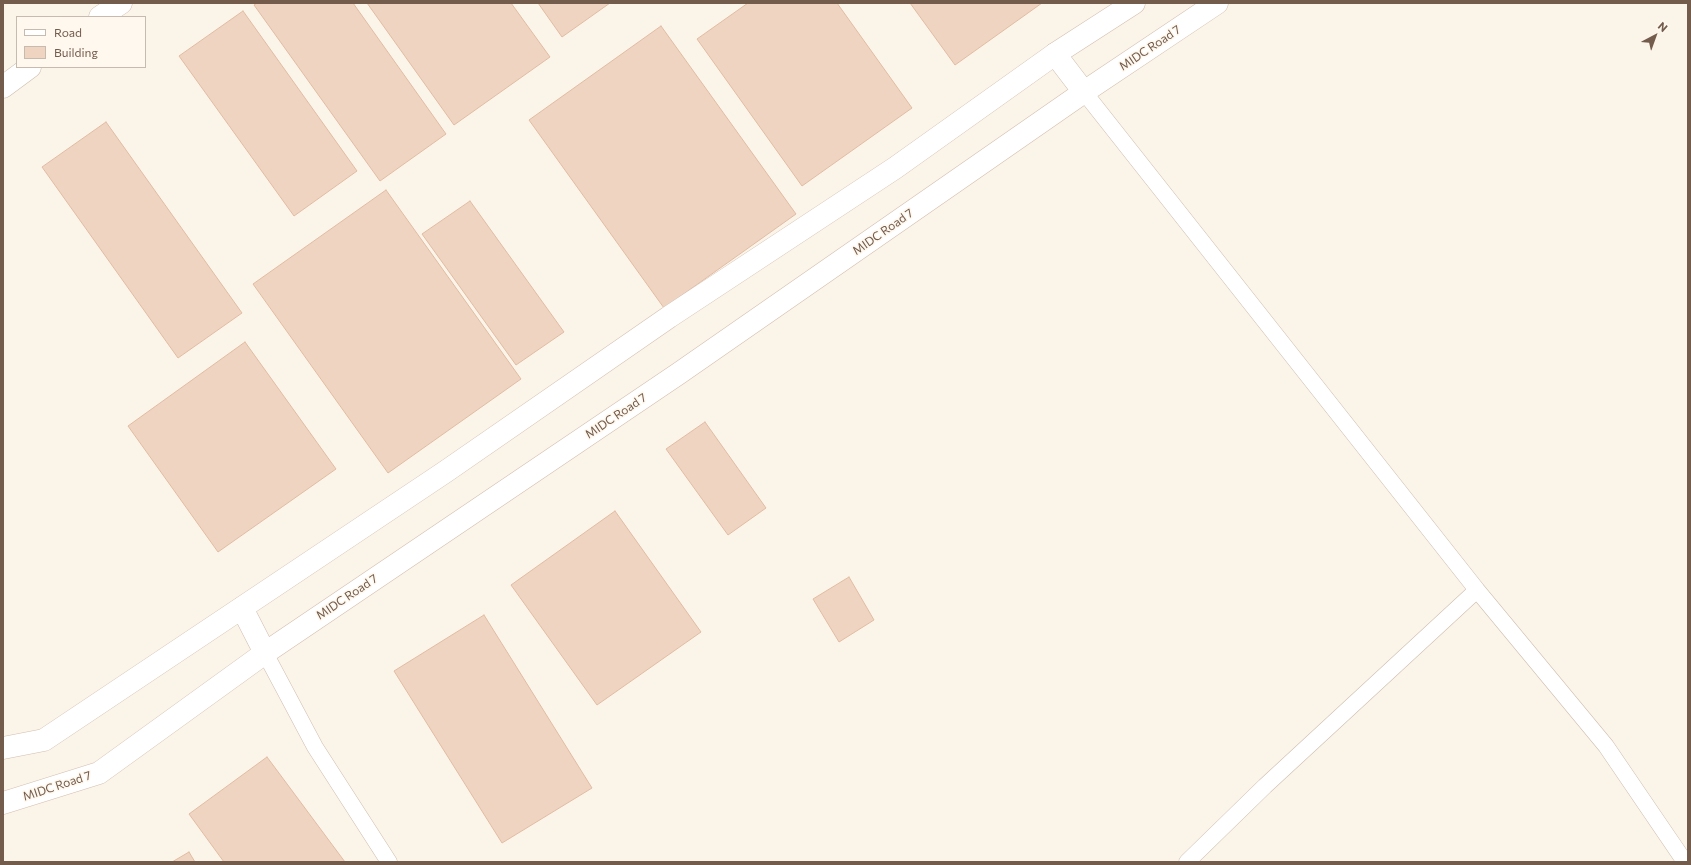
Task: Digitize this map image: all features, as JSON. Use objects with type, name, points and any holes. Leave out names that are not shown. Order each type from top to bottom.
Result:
[{"type":"street","points":[[102,16],[122,3]]},
{"type":"street","points":[[3,748],[44,740],[242,608],[669,317],[895,168],[1055,54],[1134,3]]},
{"type":"street","name":"MIDC Road 7","points":[[3,803],[99,773],[265,653],[678,374],[1084,92],[1217,3]]},
{"type":"street","points":[[1055,54],[1084,92]]},
{"type":"street","points":[[3,87],[29,68]]},
{"type":"street","points":[[242,608],[265,653]]},
{"type":"lane","points":[[1084,92],[1477,590],[1606,746],[1685,862]]},
{"type":"lane","points":[[1186,862],[1265,786],[1477,590]]},
{"type":"lane","points":[[265,653],[315,747],[389,862]]},
{"type":"building","points":[[257,3],[353,3],[446,134],[380,181],[254,5]]},
{"type":"building","points":[[367,3],[511,3],[550,57],[454,125]]},
{"type":"building","points":[[538,3],[610,3],[562,37]]},
{"type":"building","points":[[748,3],[837,3],[912,108],[802,186],[697,39]]},
{"type":"building","points":[[910,3],[1042,3],[955,65]]},
{"type":"building","points":[[243,11],[357,171],[294,216],[179,56]]},
{"type":"building","points":[[661,26],[796,214],[664,308],[529,120]]},
{"type":"building","points":[[106,122],[242,313],[178,358],[42,167]]},
{"type":"building","points":[[386,190],[521,379],[388,473],[253,284]]},
{"type":"building","points":[[470,201],[564,332],[516,365],[422,234]]},
{"type":"building","points":[[245,342],[336,469],[218,552],[128,426]]},
{"type":"building","points":[[705,422],[766,508],[728,535],[666,449]]},
{"type":"building","points":[[615,511],[701,632],[597,705],[511,585]]},
{"type":"building","points":[[849,577],[874,620],[839,642],[813,599]]},
{"type":"building","points":[[484,615],[592,788],[502,843],[394,671]]},
{"type":"building","points":[[267,757],[345,862],[224,862],[189,814]]},
{"type":"building","points":[[189,852],[195,862],[172,862]]}]
